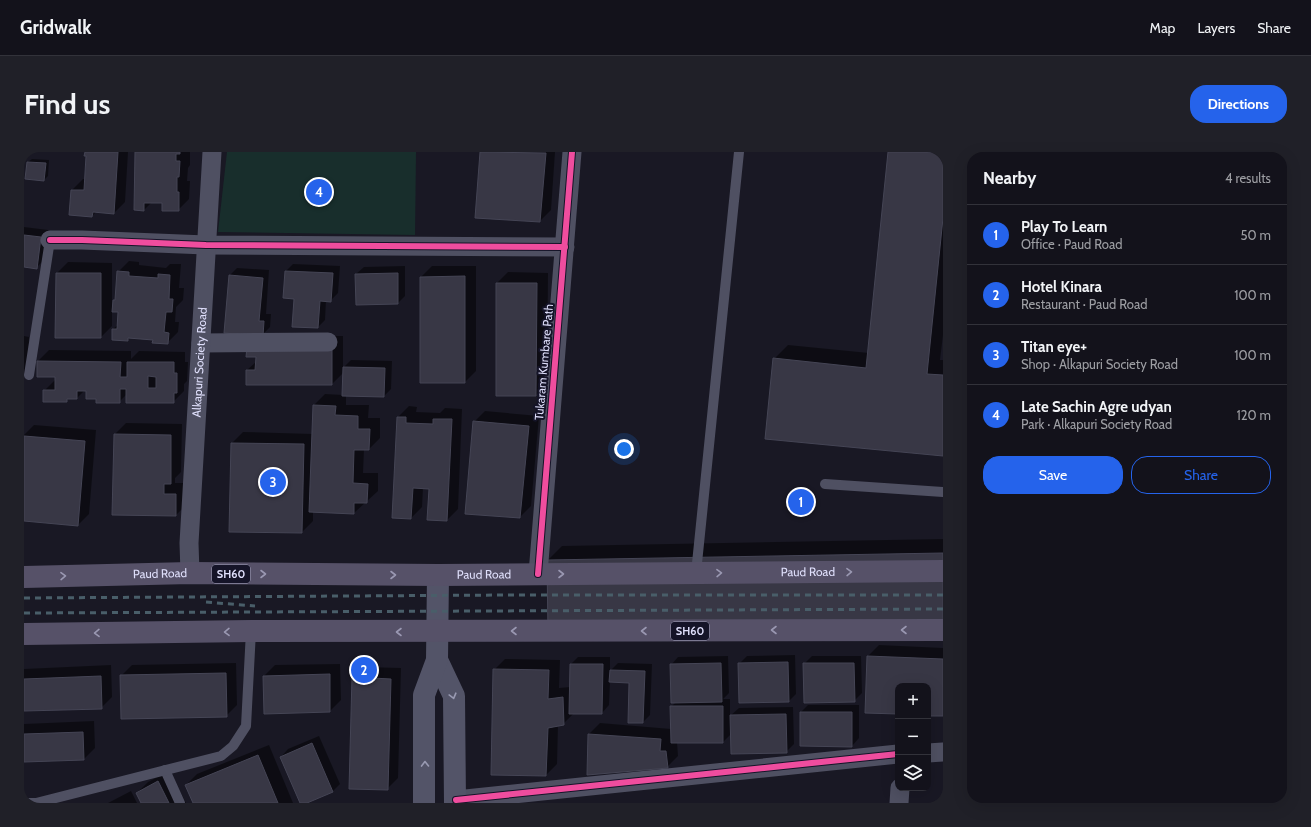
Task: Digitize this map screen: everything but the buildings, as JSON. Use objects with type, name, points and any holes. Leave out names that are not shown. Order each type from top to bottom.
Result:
[{"type":"main road","name":"Paud Road","points":[[24,577],[190,573],[438,575],[943,571]]},
{"type":"main road","name":"SH60","points":[[24,634],[943,630]]},
{"type":"street","name":"Alkapuri Society Road","points":[[190,573],[189,543],[212,152]]},
{"type":"street","name":"Tukaram Kumbare Path","points":[[538,574],[572,152]]},
{"type":"street","points":[[50,240],[206,245],[565,247]]},
{"type":"street","points":[[201,343],[328,342]]},
{"type":"street","points":[[424,803],[424,695],[437,660],[438,575]]},
{"type":"street","points":[[437,660],[454,696],[456,802],[895,754]]},
{"type":"street","points":[[931,753],[943,752]]},
{"type":"street","points":[[899,803],[900,791]]},
{"type":"lane","points":[[696,574],[739,152]]},
{"type":"lane","points":[[29,375],[50,240]]},
{"type":"lane","points":[[825,484],[943,492]]},
{"type":"lane","points":[[28,803],[70,799],[165,770],[221,756],[233,746],[246,726],[251,632]]},
{"type":"lane","points":[[165,770],[180,803]]},
{"type":"green space","points":[[227,152],[416,152],[415,235],[218,232]]},
{"type":"railway","points":[[24,598],[507,595],[943,595]]},
{"type":"railway","points":[[206,602],[255,606]]},
{"type":"railway","points":[[24,613],[943,609]]},
{"type":"cycle path","points":[[538,574],[572,152]]},
{"type":"cycle path","points":[[50,240],[206,245],[565,247]]},
{"type":"cycle path","points":[[456,800],[895,754]]},
{"type":"place","name":"Late Sachin Agre udyan","points":[[319,192]]},
{"type":"place","name":"Titan eye+","points":[[273,482]]},
{"type":"place","name":"Play To Learn","points":[[801,502]]},
{"type":"place","name":"Hotel Kinara","points":[[364,670]]}]
